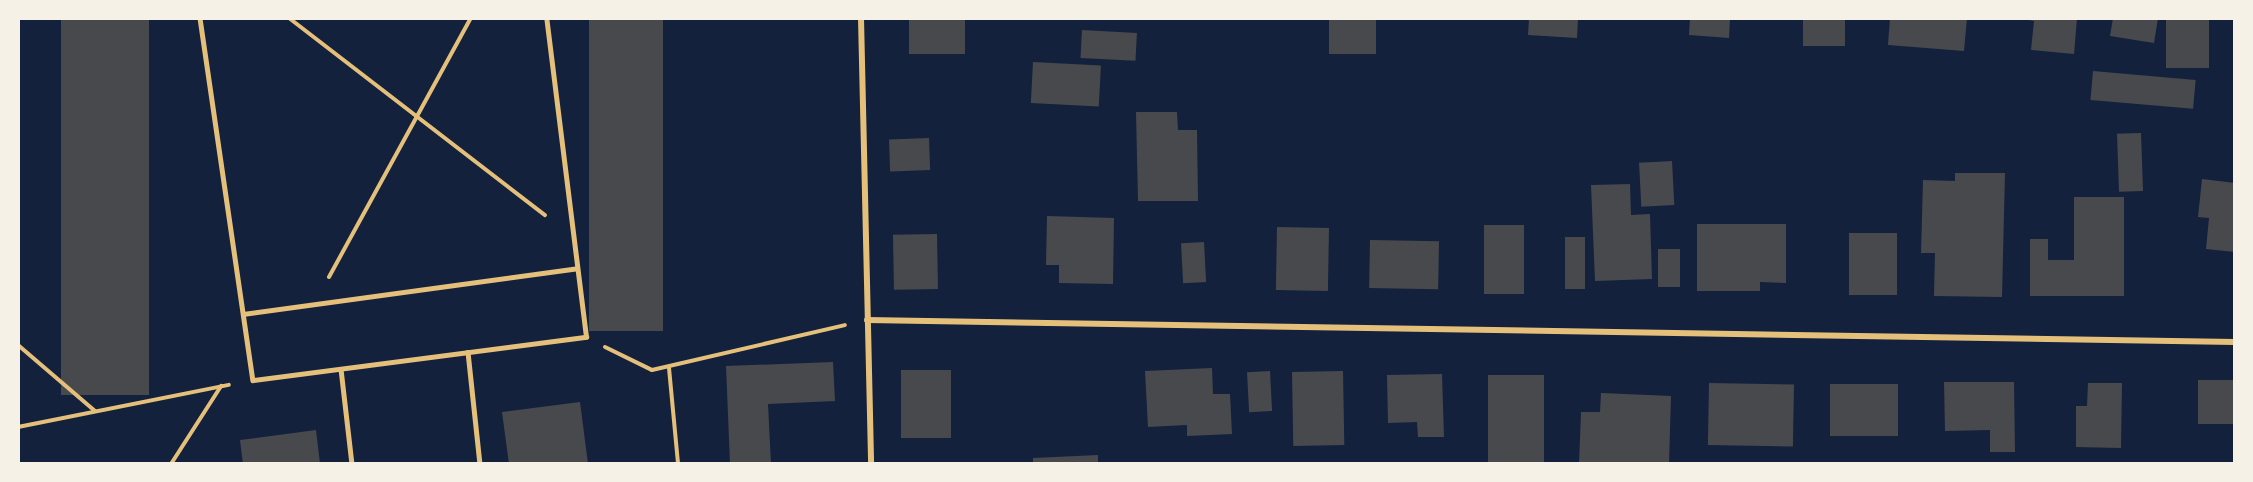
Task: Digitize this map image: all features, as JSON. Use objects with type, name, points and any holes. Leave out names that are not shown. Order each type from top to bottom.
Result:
[{"type":"street","points":[[861,18],[871,464]]},
{"type":"street","points":[[867,320],[2235,342]]},
{"type":"lane","points":[[200,18],[253,380],[586,337],[546,18]]},
{"type":"lane","points":[[243,314],[577,268]]},
{"type":"lane","points":[[468,352],[480,464]]},
{"type":"lane","points":[[341,369],[352,464]]},
{"type":"path","points":[[289,18],[573,236]]},
{"type":"path","points":[[314,304],[471,18]]},
{"type":"path","points":[[586,337],[652,370],[669,368],[867,320]]},
{"type":"path","points":[[18,345],[96,411]]},
{"type":"path","points":[[669,368],[678,464]]},
{"type":"path","points":[[18,427],[253,380]]},
{"type":"path","points":[[171,464],[221,386]]},
{"type":"building","points":[[61,18],[149,18],[149,395],[61,395]]},
{"type":"building","points":[[589,18],[663,18],[663,331],[589,331]]},
{"type":"building","points":[[909,18],[965,18],[965,54],[909,54]]},
{"type":"building","points":[[1329,18],[1376,18],[1376,54],[1329,54]]},
{"type":"building","points":[[1529,18],[1578,18],[1577,38],[1528,35]]},
{"type":"building","points":[[1690,18],[1730,18],[1729,38],[1689,35]]},
{"type":"building","points":[[1803,18],[1845,18],[1845,46],[1803,46]]},
{"type":"building","points":[[1890,18],[1967,18],[1964,51],[1888,45]]},
{"type":"building","points":[[2018,18],[2077,18],[2074,54],[2031,50],[2034,21]]},
{"type":"building","points":[[2113,18],[2158,18],[2154,43],[2110,36]]},
{"type":"building","points":[[2166,18],[2209,18],[2209,68],[2166,68]]},
{"type":"building","points":[[1082,30],[1137,33],[1135,61],[1081,58]]},
{"type":"building","points":[[1033,62],[1101,66],[1099,107],[1031,103]]},
{"type":"building","points":[[2093,71],[2196,80],[2193,109],[2090,100]]},
{"type":"building","points":[[1136,112],[1177,112],[1178,130],[1197,130],[1198,201],[1138,201]]},
{"type":"building","points":[[2141,133],[2143,191],[2119,192],[2117,134]]},
{"type":"building","points":[[929,138],[930,170],[890,171],[889,139]]},
{"type":"building","points":[[1672,161],[1674,205],[1641,207],[1639,163]]},
{"type":"building","points":[[1955,173],[2005,173],[2002,297],[1934,296],[1935,253],[1921,253],[1923,180],[1955,181]]},
{"type":"building","points":[[2202,179],[2235,183],[2235,252],[2206,249],[2209,218],[2198,217]]},
{"type":"building","points":[[1630,184],[1631,215],[1650,214],[1652,279],[1595,281],[1591,185]]},
{"type":"building","points":[[2074,197],[2124,197],[2124,296],[2030,296],[2030,239],[2048,239],[2048,260],[2074,260]]},
{"type":"building","points":[[1047,216],[1114,218],[1113,284],[1059,283],[1059,265],[1046,265]]},
{"type":"building","points":[[1697,224],[1786,224],[1786,283],[1760,282],[1760,291],[1697,291]]},
{"type":"building","points":[[1484,225],[1524,225],[1524,294],[1484,294]]},
{"type":"building","points":[[1277,227],[1329,228],[1328,291],[1276,290]]},
{"type":"building","points":[[1849,233],[1897,233],[1897,295],[1849,295]]},
{"type":"building","points":[[937,234],[938,289],[894,290],[893,235]]},
{"type":"building","points":[[1565,237],[1585,237],[1585,289],[1565,289]]},
{"type":"building","points":[[1370,240],[1439,241],[1438,289],[1369,288]]},
{"type":"building","points":[[1204,242],[1206,282],[1183,283],[1181,243]]},
{"type":"building","points":[[1658,249],[1680,249],[1680,287],[1658,287]]},
{"type":"building","points":[[833,362],[835,401],[768,404],[771,464],[730,464],[726,366]]},
{"type":"building","points":[[1212,368],[1213,394],[1230,394],[1232,434],[1187,436],[1187,425],[1148,427],[1145,371]]},
{"type":"building","points":[[901,370],[951,370],[951,438],[901,438]]},
{"type":"building","points":[[1270,371],[1272,411],[1249,412],[1247,372]]},
{"type":"building","points":[[1343,371],[1344,445],[1293,446],[1292,372]]},
{"type":"building","points":[[1442,374],[1444,437],[1418,437],[1417,422],[1388,423],[1387,375]]},
{"type":"building","points":[[1488,375],[1544,375],[1544,464],[1488,464]]},
{"type":"building","points":[[2198,380],[2235,380],[2235,424],[2198,424]]},
{"type":"building","points":[[1944,382],[2014,382],[2015,452],[1990,452],[1990,430],[1945,431]]},
{"type":"building","points":[[1709,383],[1794,384],[1793,446],[1708,445]]},
{"type":"building","points":[[2088,383],[2122,383],[2121,448],[2076,447],[2076,406],[2087,406]]},
{"type":"building","points":[[1830,384],[1898,384],[1898,436],[1830,436]]},
{"type":"building","points":[[1601,393],[1671,396],[1669,464],[1579,464],[1581,412],[1600,412]]},
{"type":"building","points":[[580,402],[588,464],[509,464],[502,412]]},
{"type":"building","points":[[316,430],[320,464],[243,464],[240,440]]},
{"type":"building","points":[[1098,455],[1098,464],[1033,464],[1033,458]]}]
